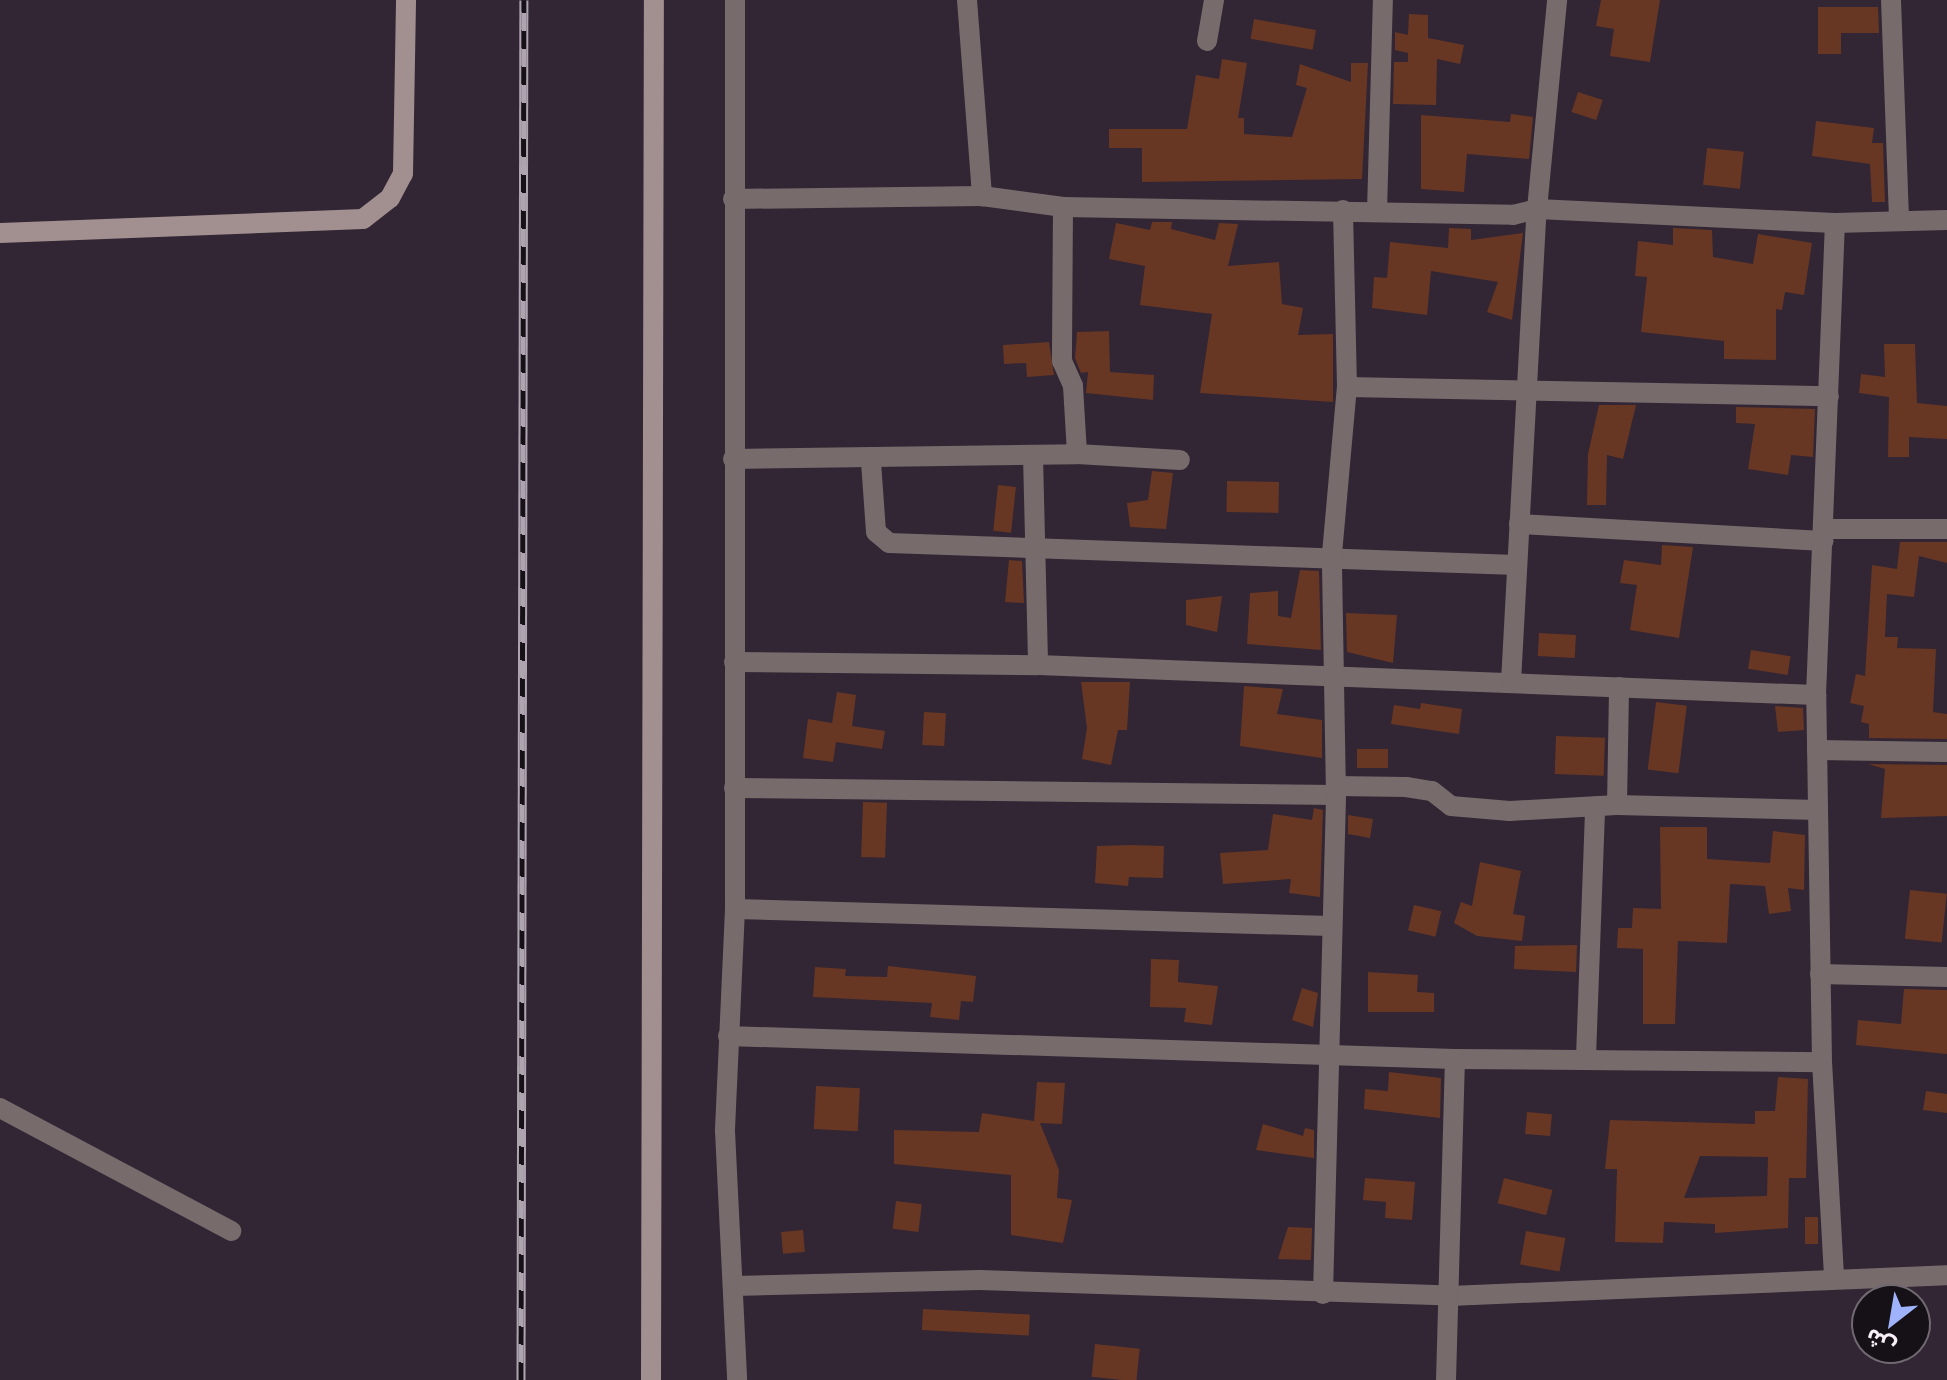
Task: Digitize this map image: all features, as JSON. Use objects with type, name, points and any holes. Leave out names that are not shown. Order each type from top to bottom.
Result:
[{"type":"street","points":[[0,233],[363,219],[390,198],[403,174],[406,0]]},
{"type":"street","points":[[651,1380],[654,0]]},
{"type":"street","points":[[735,0],[735,909],[725,1131],[735,1286],[737,1380]]},
{"type":"street","points":[[967,0],[982,196]]},
{"type":"street","points":[[1207,41],[1214,0]]},
{"type":"street","points":[[1377,211],[1383,0]]},
{"type":"street","points":[[1511,682],[1519,524],[1531,387],[1537,209],[1557,0]]},
{"type":"street","points":[[1891,0],[1899,219]]},
{"type":"street","points":[[733,199],[982,196],[1063,207],[1513,215],[1537,209],[1835,223],[1947,220]]},
{"type":"street","points":[[1063,207],[1062,361],[1073,386],[1077,454]]},
{"type":"street","points":[[1323,1294],[1337,708],[1330,679],[1332,554],[1347,387],[1343,210]]},
{"type":"street","points":[[1834,1276],[1822,1062],[1816,695],[1835,223]]},
{"type":"street","points":[[1347,387],[1531,387],[1829,396]]},
{"type":"street","points":[[733,459],[871,462],[1077,454],[1180,460]]},
{"type":"street","points":[[1033,456],[1038,665]]},
{"type":"street","points":[[871,462],[876,532],[889,543],[1332,554],[1517,565]]},
{"type":"street","points":[[1519,524],[1824,535],[1947,529]]},
{"type":"street","points":[[734,662],[1038,665],[1330,679],[1511,682],[1816,695]]},
{"type":"street","points":[[1617,805],[1619,687]]},
{"type":"street","points":[[1817,750],[1947,752]]},
{"type":"street","points":[[734,788],[1432,791],[1459,807],[1617,805],[1818,810]]},
{"type":"street","points":[[1586,1057],[1595,806]]},
{"type":"street","points":[[735,909],[1330,926]]},
{"type":"street","points":[[1820,974],[1947,977]]},
{"type":"street","points":[[728,1036],[1455,1059],[1586,1057],[1822,1062]]},
{"type":"street","points":[[1446,1380],[1455,1059]]},
{"type":"street","points":[[0,1108],[231,1231]]},
{"type":"street","points":[[735,1286],[980,1280],[1450,1296],[1628,1292],[1834,1276],[1947,1275]]},
{"type":"building","points":[[1601,0],[1660,0],[1650,62],[1610,56],[1614,29],[1596,26]]},
{"type":"building","points":[[1818,7],[1878,7],[1879,33],[1841,33],[1841,54],[1818,54]]},
{"type":"building","points":[[1409,14],[1428,15],[1428,38],[1464,45],[1460,64],[1437,59],[1436,105],[1393,104],[1394,62],[1408,62],[1408,53],[1395,50],[1395,32],[1408,35]]},
{"type":"building","points":[[1254,19],[1316,30],[1313,50],[1251,39]]},
{"type":"building","points":[[1222,59],[1247,63],[1238,118],[1244,118],[1244,134],[1292,137],[1307,88],[1296,85],[1300,64],[1351,82],[1351,63],[1368,63],[1362,179],[1142,182],[1142,148],[1109,148],[1109,129],[1187,129],[1196,75],[1219,79]]},
{"type":"building","points":[[1578,92],[1603,100],[1596,120],[1572,112]]},
{"type":"building","points":[[1511,114],[1533,117],[1529,159],[1467,154],[1464,192],[1421,189],[1421,115],[1510,122]]},
{"type":"building","points":[[1816,121],[1874,128],[1872,143],[1883,143],[1885,202],[1872,202],[1870,164],[1812,156]]},
{"type":"building","points":[[1707,148],[1744,152],[1740,189],[1703,185]]},
{"type":"building","points":[[1152,222],[1172,222],[1171,229],[1215,240],[1219,223],[1238,224],[1228,266],[1279,262],[1282,304],[1303,308],[1298,335],[1333,334],[1333,402],[1200,393],[1212,314],[1140,305],[1145,266],[1109,259],[1116,223],[1150,230]]},
{"type":"building","points":[[1449,228],[1471,229],[1471,240],[1523,233],[1512,320],[1487,312],[1498,282],[1431,271],[1427,315],[1372,308],[1374,277],[1387,278],[1390,242],[1448,248]]},
{"type":"building","points":[[1673,228],[1712,230],[1713,257],[1753,264],[1758,234],[1812,243],[1804,295],[1785,292],[1782,310],[1776,309],[1776,360],[1724,359],[1724,341],[1641,332],[1647,277],[1635,276],[1638,241],[1673,245]]},
{"type":"building","points":[[1109,331],[1110,372],[1154,375],[1153,400],[1086,393],[1088,372],[1081,373],[1075,358],[1077,332]]},
{"type":"building","points":[[1049,342],[1054,375],[1027,377],[1026,363],[1004,364],[1003,345]]},
{"type":"building","points":[[1884,344],[1915,344],[1917,403],[1947,406],[1947,439],[1909,437],[1909,457],[1888,457],[1889,397],[1859,393],[1861,374],[1885,377]]},
{"type":"building","points":[[1599,405],[1636,405],[1623,459],[1607,455],[1606,505],[1587,505],[1588,454]]},
{"type":"building","points":[[1736,407],[1815,409],[1813,457],[1791,455],[1788,475],[1748,469],[1755,424],[1736,423]]},
{"type":"building","points":[[1152,471],[1173,473],[1166,529],[1130,527],[1127,503],[1148,500]]},
{"type":"building","points":[[1227,481],[1279,482],[1278,513],[1226,512]]},
{"type":"building","points":[[998,485],[1016,487],[1011,533],[993,531]]},
{"type":"building","points":[[1900,542],[1947,542],[1947,563],[1919,556],[1914,597],[1887,594],[1885,637],[1898,637],[1897,648],[1936,649],[1933,712],[1947,714],[1947,739],[1869,738],[1869,724],[1861,722],[1864,706],[1850,703],[1856,674],[1865,676],[1872,565],[1897,569]]},
{"type":"building","points":[[1662,545],[1693,547],[1679,638],[1630,630],[1637,585],[1620,583],[1624,560],[1661,565]]},
{"type":"building","points":[[1009,560],[1022,561],[1024,603],[1005,602]]},
{"type":"building","points":[[1300,570],[1319,571],[1321,650],[1247,644],[1250,593],[1278,591],[1278,616],[1291,618]]},
{"type":"building","points":[[1222,596],[1217,632],[1186,625],[1186,600]]},
{"type":"building","points":[[1346,613],[1397,615],[1393,663],[1347,652]]},
{"type":"building","points":[[1539,633],[1576,635],[1575,658],[1538,656]]},
{"type":"building","points":[[1751,650],[1791,656],[1788,675],[1748,669]]},
{"type":"building","points":[[1081,682],[1130,682],[1127,730],[1118,730],[1111,765],[1082,759],[1087,728]]},
{"type":"building","points":[[1244,686],[1283,689],[1277,714],[1322,720],[1322,758],[1240,746]]},
{"type":"building","points":[[837,692],[856,695],[852,726],[885,731],[882,749],[836,742],[833,762],[803,758],[808,719],[832,723]]},
{"type":"building","points":[[1656,702],[1687,706],[1678,773],[1648,769]]},
{"type":"building","points":[[1421,703],[1462,709],[1459,734],[1391,724],[1394,705],[1420,709]]},
{"type":"building","points":[[1775,706],[1803,708],[1804,730],[1778,732]]},
{"type":"building","points":[[924,712],[946,713],[944,746],[922,745]]},
{"type":"building","points":[[1556,736],[1605,738],[1604,776],[1555,774]]},
{"type":"building","points":[[1357,749],[1388,749],[1388,768],[1357,768]]},
{"type":"building","points":[[1868,764],[1947,765],[1947,816],[1881,818],[1885,769]]},
{"type":"building","points":[[863,802],[887,803],[885,858],[861,857]]},
{"type":"building","points":[[1314,808],[1323,810],[1320,897],[1289,893],[1291,879],[1223,884],[1220,853],[1268,850],[1273,814],[1312,820]]},
{"type":"building","points":[[1348,815],[1373,819],[1370,838],[1348,834]]},
{"type":"building","points":[[1660,827],[1707,827],[1707,859],[1770,863],[1773,831],[1805,835],[1804,890],[1788,888],[1791,911],[1769,914],[1765,886],[1730,884],[1727,943],[1678,941],[1675,1024],[1643,1024],[1643,949],[1617,948],[1618,928],[1632,928],[1633,908],[1661,909]]},
{"type":"building","points":[[1097,846],[1164,846],[1163,878],[1129,877],[1128,886],[1095,883]]},
{"type":"building","points":[[1480,862],[1521,871],[1513,914],[1525,916],[1522,941],[1477,936],[1454,923],[1461,902],[1472,906]]},
{"type":"building","points":[[1910,890],[1947,894],[1942,943],[1905,939]]},
{"type":"building","points":[[1414,905],[1441,911],[1435,937],[1408,930]]},
{"type":"building","points":[[1577,945],[1576,972],[1514,969],[1515,946]]},
{"type":"building","points":[[1151,959],[1179,960],[1178,982],[1218,986],[1212,1025],[1184,1022],[1186,1008],[1150,1007]]},
{"type":"building","points":[[888,966],[976,976],[973,1002],[961,1001],[959,1020],[930,1017],[932,1003],[813,997],[815,967],[846,969],[845,976],[887,977]]},
{"type":"building","points":[[1368,972],[1418,975],[1417,992],[1434,993],[1434,1012],[1368,1012]]},
{"type":"building","points":[[1302,988],[1318,993],[1313,1027],[1292,1020]]},
{"type":"building","points":[[1904,989],[1947,990],[1947,1054],[1856,1045],[1858,1020],[1901,1024]]},
{"type":"building","points":[[1389,1072],[1441,1078],[1440,1118],[1364,1109],[1365,1089],[1388,1091]]},
{"type":"building","points":[[1778,1077],[1808,1079],[1806,1178],[1789,1178],[1788,1228],[1715,1233],[1715,1224],[1664,1222],[1663,1243],[1615,1242],[1617,1169],[1605,1169],[1610,1120],[1755,1124],[1755,1111],[1775,1111]],"holes":[[[1700,1156],[1768,1157],[1767,1196],[1684,1198]]]},
{"type":"building","points":[[1037,1082],[1065,1083],[1062,1124],[1040,1123],[1059,1170],[1057,1198],[1072,1200],[1063,1243],[1011,1235],[1011,1175],[894,1164],[894,1130],[979,1132],[982,1113],[1034,1121]]},
{"type":"building","points":[[816,1086],[860,1088],[858,1131],[814,1129]]},
{"type":"building","points":[[1926,1091],[1947,1094],[1947,1113],[1923,1110]]},
{"type":"building","points":[[1527,1112],[1552,1114],[1550,1136],[1525,1134]]},
{"type":"building","points":[[1263,1124],[1303,1136],[1305,1128],[1314,1130],[1314,1158],[1256,1150]]},
{"type":"building","points":[[1365,1178],[1415,1182],[1412,1220],[1385,1218],[1386,1202],[1363,1200]]},
{"type":"building","points":[[1504,1178],[1553,1190],[1546,1215],[1498,1203]]},
{"type":"building","points":[[896,1201],[922,1204],[918,1232],[893,1229]]},
{"type":"building","points":[[1805,1217],[1818,1217],[1818,1244],[1805,1244]]},
{"type":"building","points":[[1288,1227],[1312,1228],[1311,1260],[1278,1259]]},
{"type":"building","points":[[803,1230],[805,1252],[783,1254],[781,1232]]},
{"type":"building","points":[[1526,1231],[1565,1238],[1559,1271],[1520,1264]]},
{"type":"building","points":[[923,1309],[1030,1315],[1029,1336],[922,1330]]},
{"type":"building","points":[[1095,1344],[1140,1349],[1136,1380],[1092,1377]]},
{"type":"railway","points":[[521,1380],[524,0]]}]
